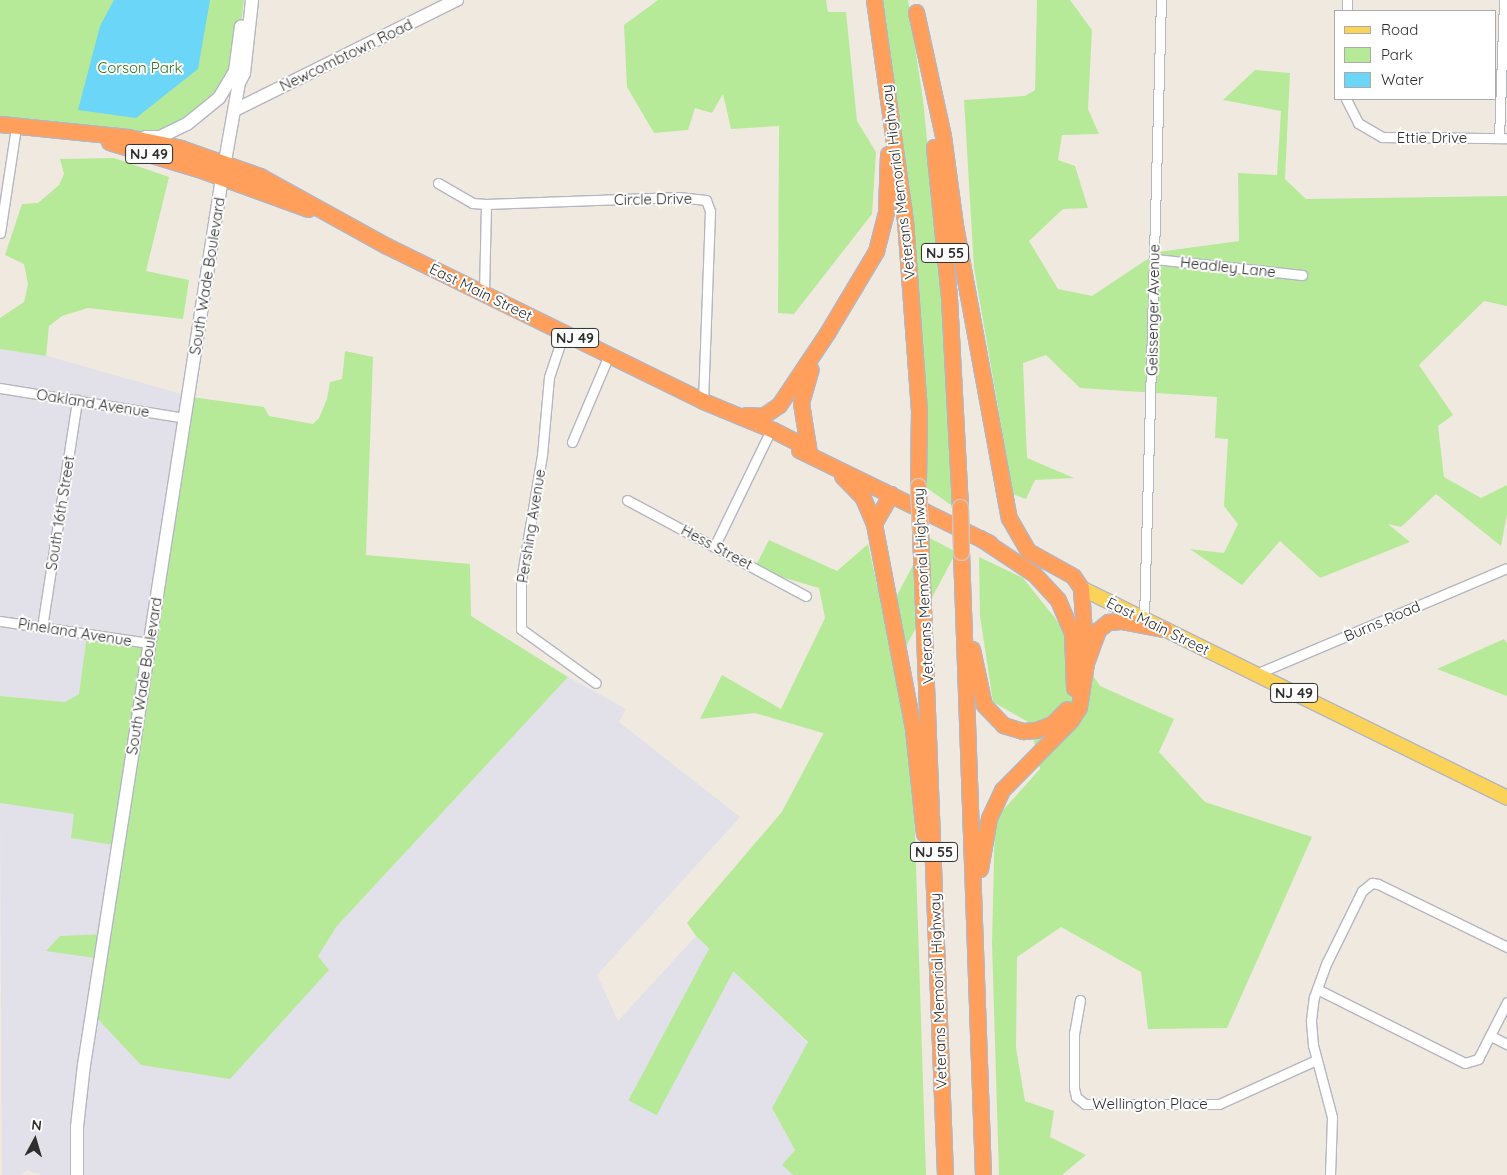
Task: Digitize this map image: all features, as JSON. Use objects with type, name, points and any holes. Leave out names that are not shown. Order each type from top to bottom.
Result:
[{"type":"highway","name":"Veterans Memorial Highway","points":[[874,0],[891,104],[905,220],[919,410],[918,486],[945,1175]]},
{"type":"highway","points":[[915,6],[943,136],[955,225],[1009,518],[1028,551],[1073,576],[1080,588],[1086,663],[1084,686],[1076,713],[1010,781],[989,818],[980,857],[977,1026]]},
{"type":"highway","name":"NJ 55","points":[[915,6],[936,157],[949,298],[960,507],[983,1175]]},
{"type":"highway","points":[[734,415],[763,416],[775,408],[827,333],[876,251],[885,219],[889,165],[876,20]]},
{"type":"highway","name":"East Main Street","points":[[0,124],[128,137],[182,148],[223,170]]},
{"type":"highway","name":"East Main Street","points":[[77,133],[223,170],[260,176],[337,219],[484,293],[703,401],[773,430],[802,445],[809,453]]},
{"type":"highway","points":[[809,453],[802,397],[827,333]]},
{"type":"highway","name":"East Main Street","points":[[734,415],[768,436],[809,453],[1080,588]]},
{"type":"highway","points":[[828,463],[856,489],[869,508],[874,524],[916,751],[939,1022]]},
{"type":"highway","points":[[874,524],[891,494]]},
{"type":"highway","points":[[962,589],[975,670],[988,710],[1003,725],[1022,731],[1036,730],[1058,720],[1070,704],[1075,675],[1072,633],[1063,608],[1052,592],[1034,574],[980,538]]},
{"type":"highway","points":[[1086,663],[1094,635],[1108,622],[1135,622],[1164,628]]},
{"type":"main road","points":[[237,77],[244,0]]},
{"type":"main road","points":[[128,137],[160,137],[187,124],[219,98],[237,77],[244,72],[252,0]]},
{"type":"main road","name":"Newcombtown Road","points":[[235,110],[457,0]]},
{"type":"main road","name":"South Wade Boulevard","points":[[77,1175],[77,1127],[84,1065],[223,170],[235,110],[237,77]]},
{"type":"main road","name":"East Main Street","points":[[1080,588],[1507,798]]},
{"type":"street","name":"Geissenger Avenue","points":[[1144,619],[1161,0]]},
{"type":"street","points":[[1503,138],[1504,0]]},
{"type":"street","name":"Ettie Drive","points":[[1346,100],[1358,123],[1382,137],[1503,138]]},
{"type":"street","points":[[0,233],[16,127]]},
{"type":"street","points":[[438,183],[472,203],[486,204],[484,293]]},
{"type":"street","name":"Circle Drive","points":[[486,204],[678,198],[706,200],[710,220],[703,401]]},
{"type":"street","name":"Headley Lane","points":[[1155,259],[1302,275]]},
{"type":"street","name":"Pershing Avenue","points":[[564,332],[549,377],[542,455],[521,581],[521,629],[596,683]]},
{"type":"street","points":[[572,442],[609,354]]},
{"type":"street","name":"Oakland Avenue","points":[[0,388],[185,418]]},
{"type":"street","name":"South 16th Street","points":[[42,627],[77,400]]},
{"type":"street","points":[[715,545],[768,436]]},
{"type":"street","name":"Hess Street","points":[[627,500],[715,545],[806,596]]},
{"type":"street","name":"Burns Road","points":[[1256,674],[1507,568]]},
{"type":"street","name":"Pineland Avenue","points":[[0,620],[149,644]]},
{"type":"street","points":[[1330,1175],[1332,1117],[1316,1060],[1311,1020],[1317,989],[1359,897],[1368,885],[1377,884],[1507,947]]},
{"type":"street","points":[[1317,989],[1465,1062],[1478,1059],[1507,1002]]},
{"type":"street","name":"Wellington Place","points":[[1080,1000],[1074,1033],[1074,1088],[1076,1097],[1084,1104],[1219,1104],[1316,1060]]},
{"type":"street","points":[[1491,1036],[1507,1044]]},
{"type":"shaded area","points":[[0,349],[47,356],[192,397],[152,643],[87,635],[80,693],[66,702],[0,696]]},
{"type":"shaded area","points":[[568,677],[626,709],[619,722],[740,817],[597,975],[618,1021],[696,936],[808,1043],[772,1108],[795,1150],[783,1165],[793,1175],[42,1175],[27,1170],[21,1175],[2,1175],[0,803],[75,814],[120,846],[329,970],[318,956],[337,926]]},
{"type":"green space","name":"Corson Park","points":[[0,0],[244,0],[235,71],[226,88],[160,137],[0,124]]},
{"type":"green space","points":[[658,0],[826,0],[828,12],[846,12],[857,121],[876,152],[872,214],[794,314],[778,313],[779,126],[731,129],[723,94],[712,113],[695,108],[688,130],[654,133],[627,87],[624,25]]},
{"type":"green space","points":[[881,0],[908,0],[923,100],[943,298],[954,507],[924,486],[911,219]]},
{"type":"green space","points":[[1037,0],[1070,0],[1092,30],[1088,109],[1099,134],[1062,135],[1058,160],[1075,166],[1088,208],[1063,209],[1029,241],[1058,289],[1092,296],[1158,252],[1239,241],[1238,173],[1277,175],[1281,111],[1223,100],[1255,70],[1290,73],[1285,179],[1306,199],[1507,196],[1507,306],[1484,301],[1419,365],[1453,415],[1438,426],[1444,477],[1481,498],[1507,485],[1507,514],[1501,546],[1436,494],[1401,527],[1388,524],[1410,542],[1320,578],[1280,541],[1242,585],[1190,549],[1224,553],[1238,524],[1224,506],[1228,439],[1215,438],[1217,397],[1080,388],[1046,355],[1023,363],[1027,458],[1074,478],[1035,480],[1026,499],[1013,494],[974,268],[964,100],[1025,96],[1035,90]]},
{"type":"green space","points":[[114,158],[169,177],[146,271],[189,280],[183,319],[88,308],[62,316],[49,326],[46,356],[0,349],[0,318],[24,302],[28,284],[24,264],[5,255],[22,204],[38,203],[59,185],[64,174],[60,159]]},
{"type":"green space","points":[[345,351],[373,357],[366,555],[470,564],[471,616],[568,677],[337,926],[318,956],[329,970],[230,1079],[141,1065],[94,1015],[102,959],[46,951],[60,936],[106,934],[119,846],[71,838],[74,814],[0,803],[0,696],[65,702],[79,694],[87,635],[152,643],[192,397],[264,407],[269,416],[313,424],[319,418],[327,399],[330,382],[342,379]]},
{"type":"green space","points":[[928,537],[956,552],[657,1115],[628,1100]]},
{"type":"green space","points":[[769,540],[837,571],[868,544],[912,741],[926,1175],[793,1175],[782,1165],[795,1150],[772,1108],[808,1042],[696,936],[687,923],[792,800],[826,734],[755,713],[700,719],[722,675],[781,709],[825,618],[819,588],[754,569]]},
{"type":"green space","points":[[979,557],[1023,578],[1055,618],[1100,686],[1174,719],[1159,752],[1205,802],[1312,837],[1227,1028],[1148,1029],[1141,972],[1061,927],[1017,957],[1016,1048],[1025,1101],[1054,1111],[1050,1137],[1086,1155],[1062,1175],[999,1175],[992,943],[995,819],[1040,769],[1030,723],[993,702],[980,616]]},
{"type":"green space","points":[[1504,639],[1507,643],[1507,696],[1437,669]]},
{"type":"water","points":[[114,0],[210,0],[198,69],[136,118],[78,110],[100,26]]}]
